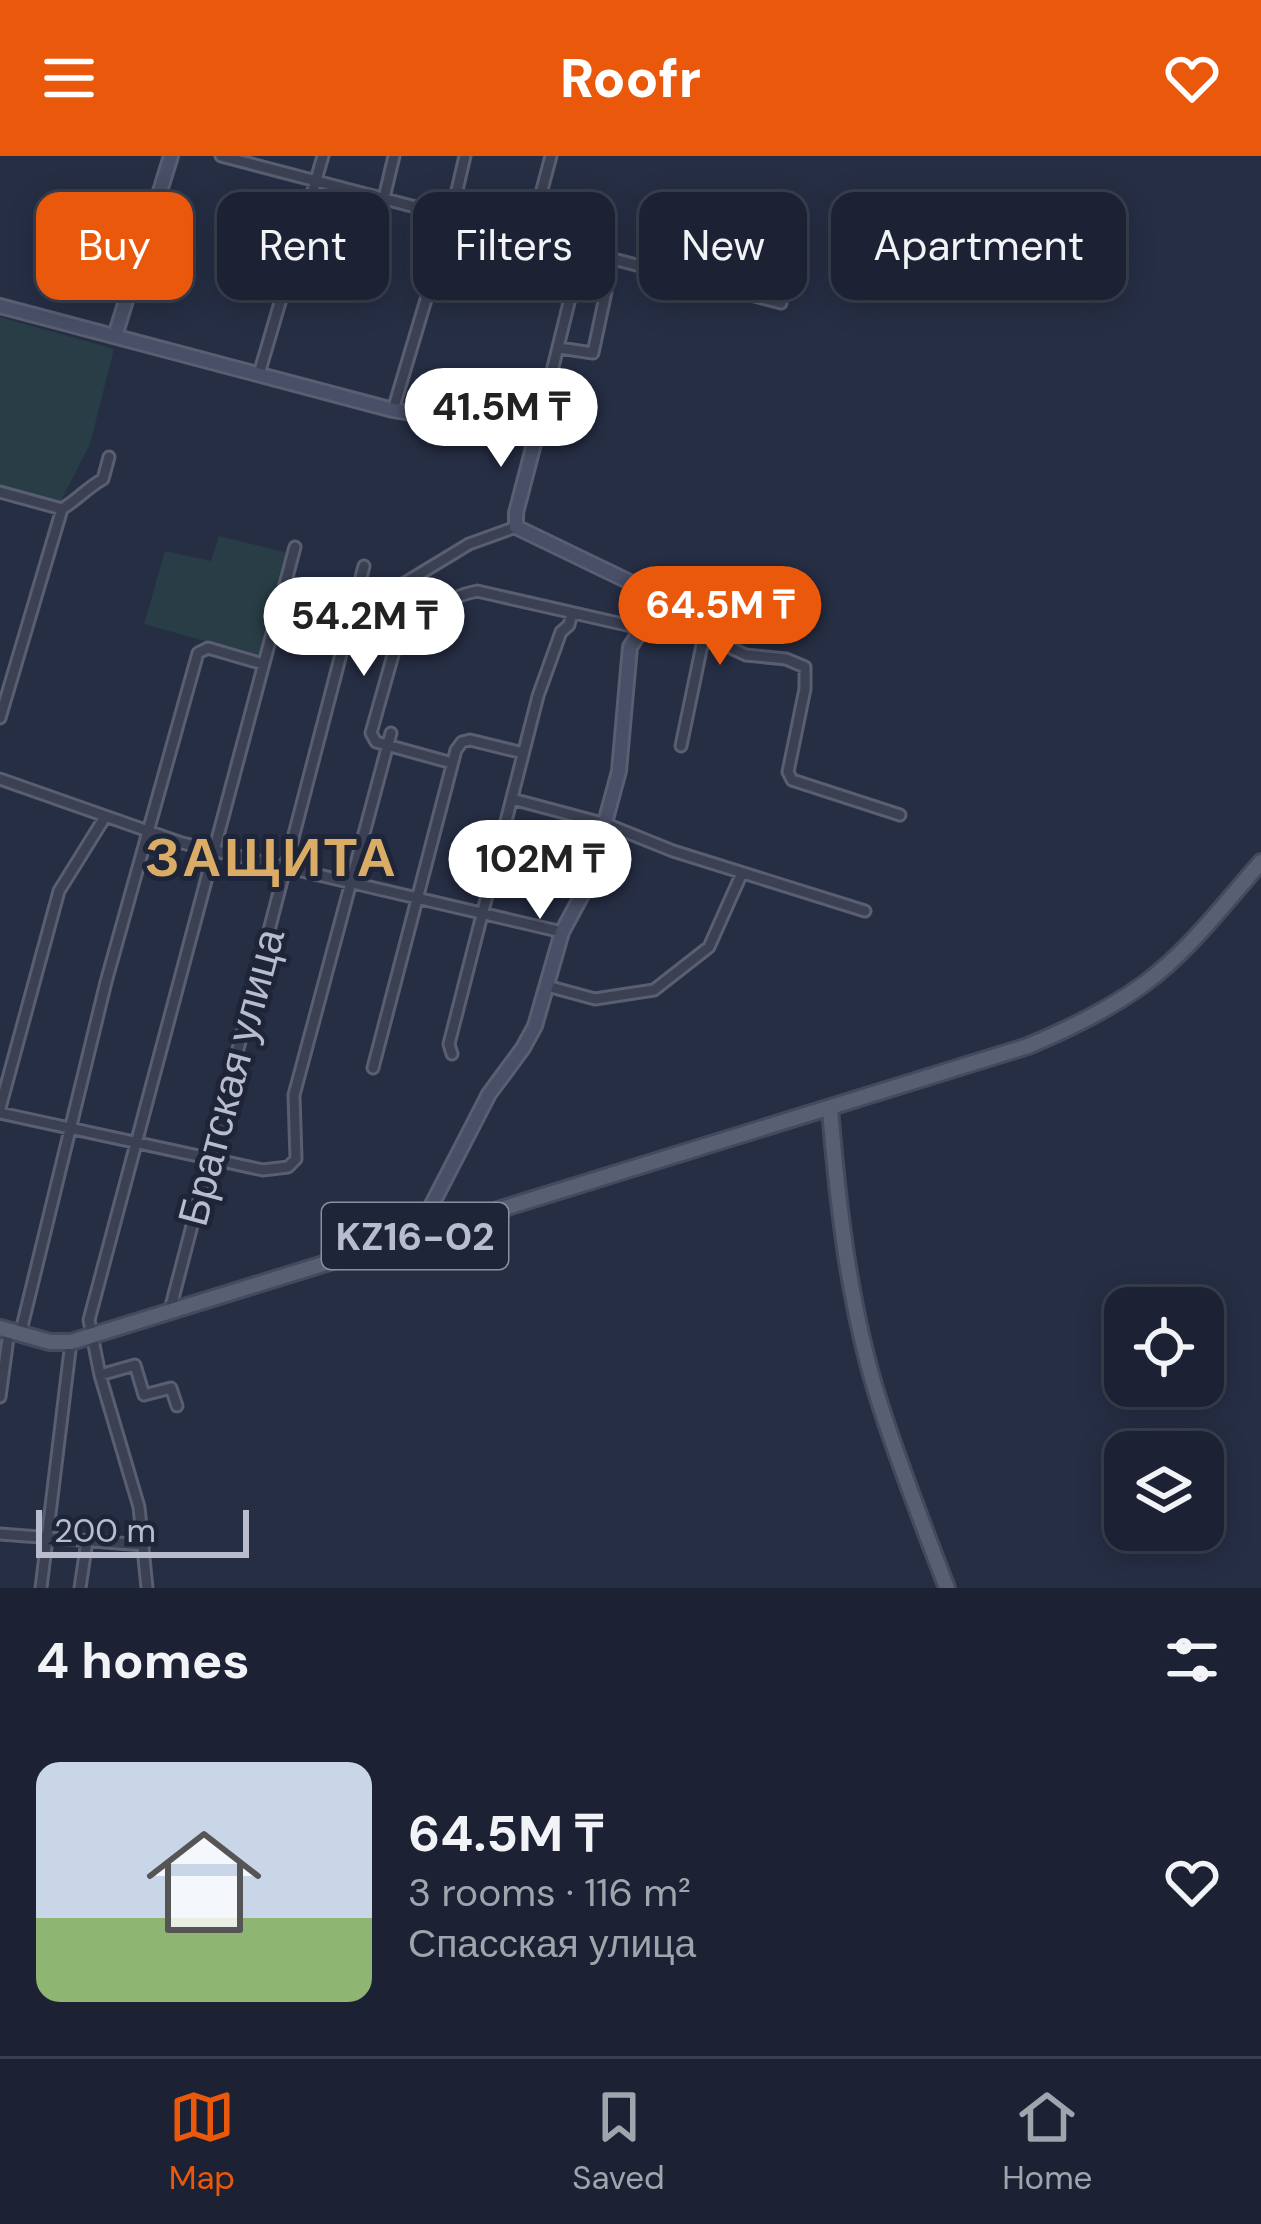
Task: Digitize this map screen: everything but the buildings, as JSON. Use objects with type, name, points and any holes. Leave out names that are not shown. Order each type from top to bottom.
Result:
[{"type":"main road","name":"KZ16-02","points":[[10,1331],[50,1342],[71,1342],[1028,1046],[1100,1013],[1146,982],[1187,945],[1261,862]]},
{"type":"main road","points":[[830,1109],[845,1247],[863,1340],[878,1397],[947,1588]]},
{"type":"street","points":[[116,336],[171,156]]},
{"type":"street","points":[[221,156],[359,192]]},
{"type":"street","points":[[260,374],[323,156]]},
{"type":"street","points":[[385,192],[394,156]]},
{"type":"street","points":[[457,192],[465,156]]},
{"type":"street","points":[[542,192],[551,156]]},
{"type":"street","points":[[615,259],[781,303]]},
{"type":"street","points":[[393,410],[426,300]]},
{"type":"street","points":[[352,615],[516,520],[570,300]]},
{"type":"street","points":[[559,348],[593,353],[604,300]]},
{"type":"street","points":[[0,306],[393,410],[535,440]]},
{"type":"street","points":[[0,718],[62,509],[103,479],[109,457]]},
{"type":"street","points":[[0,491],[62,509]]},
{"type":"street","points":[[405,1239],[423,1222],[489,1094],[536,1026],[562,932],[589,882],[607,824],[619,772],[630,647],[652,604],[650,596],[634,584],[516,520]]},
{"type":"street","points":[[147,1588],[139,1508],[89,1320],[295,548]]},
{"type":"street","name":"Братская улица","points":[[170,1310],[364,566]]},
{"type":"street","points":[[452,763],[389,740],[376,742],[371,733],[395,647],[400,634],[411,625],[461,594],[477,591],[640,628]]},
{"type":"street","points":[[452,1054],[449,1043],[538,696],[572,614]]},
{"type":"street","points":[[650,615],[680,616],[746,655],[785,659],[805,668],[788,772],[792,780],[900,815]]},
{"type":"street","points":[[681,746],[703,644],[700,629]]},
{"type":"street","points":[[347,636],[395,647]]},
{"type":"street","points":[[0,1396],[10,1331],[198,653],[208,648],[263,664]]},
{"type":"street","points":[[105,817],[59,892],[0,1111],[210,1160],[263,1170],[288,1167],[296,1160],[294,1096],[389,740]]},
{"type":"street","points":[[374,1068],[452,763],[462,742],[470,740],[523,753]]},
{"type":"street","points":[[0,779],[182,843],[562,932]]},
{"type":"street","points":[[512,799],[607,824],[673,851],[865,911]]},
{"type":"street","points":[[547,986],[595,999],[654,990],[710,947],[742,873]]},
{"type":"street","points":[[436,1196],[437,1214],[449,1226]]},
{"type":"street","points":[[40,1588],[71,1342]]},
{"type":"street","points":[[100,1375],[135,1365],[144,1395],[171,1388],[177,1406]]},
{"type":"street","points":[[0,1534],[144,1545]]},
{"type":"street","points":[[80,1588],[87,1541]]},
{"type":"shaded area","points":[[0,317],[114,349],[90,444],[59,505],[0,488]]},
{"type":"shaded area","points":[[219,536],[288,553],[260,657],[144,624],[165,551],[211,561]]},
{"type":"district","name":"ЗАЩИТА","points":[[272,857]]}]
